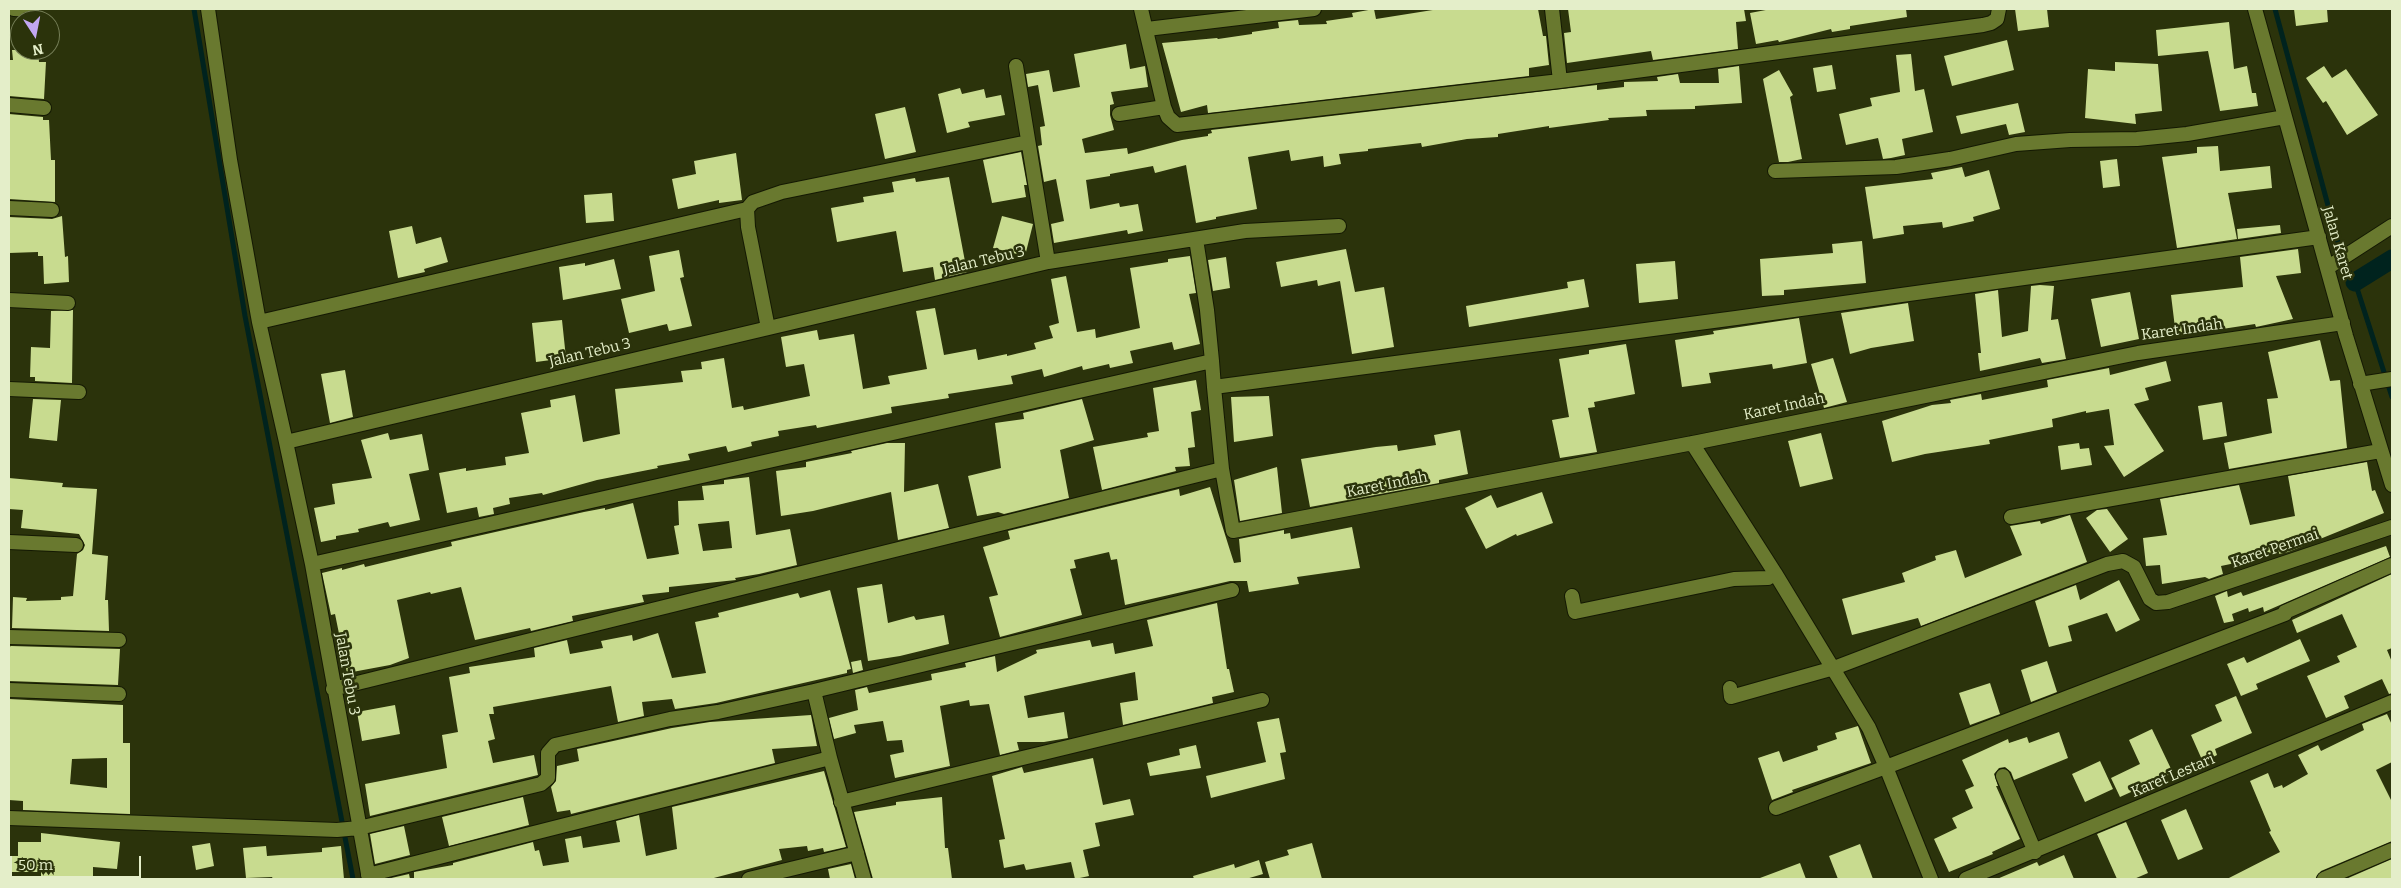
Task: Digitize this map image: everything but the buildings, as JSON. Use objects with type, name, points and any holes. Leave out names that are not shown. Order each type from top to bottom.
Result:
[{"type":"street","points":[[14,9],[32,10]]},
{"type":"street","points":[[208,9],[228,151],[258,322],[286,442]]},
{"type":"street","points":[[1141,9],[1164,107],[1168,117],[1177,125],[1560,81],[1991,23],[1997,19],[1999,9]]},
{"type":"street","points":[[1147,29],[1314,9]]},
{"type":"street","points":[[1552,9],[1560,81]]},
{"type":"street","name":"Jalan Karet","points":[[2255,9],[2319,237],[2330,266],[2343,323],[2364,383],[2380,451],[2392,485]]},
{"type":"street","points":[[1016,66],[1048,262]]},
{"type":"street","points":[[9,106],[44,108]]},
{"type":"street","points":[[1119,114],[1164,107]]},
{"type":"street","points":[[1775,171],[1896,167],[1959,157],[2016,144],[2070,140],[2137,139],[2187,134],[2285,117]]},
{"type":"street","points":[[258,322],[747,209],[753,202],[782,192],[1028,142]]},
{"type":"street","points":[[9,208],[52,210]]},
{"type":"street","points":[[747,209],[768,328]]},
{"type":"street","name":"Jalan Tebu 3","points":[[368,877],[349,829],[333,689],[312,564],[286,442],[1048,262],[1245,231],[1339,226]]},
{"type":"street","points":[[2330,266],[2392,226]]},
{"type":"street","points":[[1214,388],[2319,237]]},
{"type":"street","points":[[333,689],[1222,469],[1207,310],[1196,239]]},
{"type":"street","points":[[9,300],[68,303]]},
{"type":"street","name":"Karet Indah","points":[[1222,469],[1233,531],[1692,443],[2138,353],[2343,323]]},
{"type":"street","points":[[312,564],[1212,361]]},
{"type":"street","points":[[2364,383],[2392,379]]},
{"type":"street","points":[[9,389],[79,392]]},
{"type":"street","points":[[1692,443],[1775,573],[1870,728],[1931,879]]},
{"type":"street","points":[[2010,517],[2380,451]]},
{"type":"street","name":"Karet Permai","points":[[1834,668],[2100,567],[2122,561],[2134,567],[2150,599],[2156,603],[2168,602],[2392,527]]},
{"type":"street","points":[[9,542],[76,545]]},
{"type":"street","points":[[1776,808],[2284,614],[2392,565]]},
{"type":"street","points":[[1572,596],[1575,612],[1734,579],[1768,578],[1775,573]]},
{"type":"street","points":[[9,818],[349,829],[541,784],[548,778],[548,753],[555,745],[670,719],[718,712],[814,691],[1232,590]]},
{"type":"street","points":[[9,637],[119,640]]},
{"type":"street","points":[[1730,688],[1731,698],[1834,668]]},
{"type":"street","points":[[9,690],[119,694]]},
{"type":"street","points":[[814,691],[830,758],[864,879]]},
{"type":"street","points":[[842,802],[1262,700]]},
{"type":"street","name":"Karet Lestari","points":[[1975,878],[2392,702]]},
{"type":"street","points":[[368,877],[830,758]]},
{"type":"street","points":[[2003,776],[2035,852]]},
{"type":"street","points":[[2324,879],[2392,850]]},
{"type":"street","points":[[749,879],[857,854]]},
{"type":"waterway","points":[[194,9],[245,316],[353,879]]},
{"type":"waterway","points":[[2275,9],[2343,261],[2355,282],[2392,397]]},
{"type":"waterway","points":[[2355,282],[2392,259]]}]
